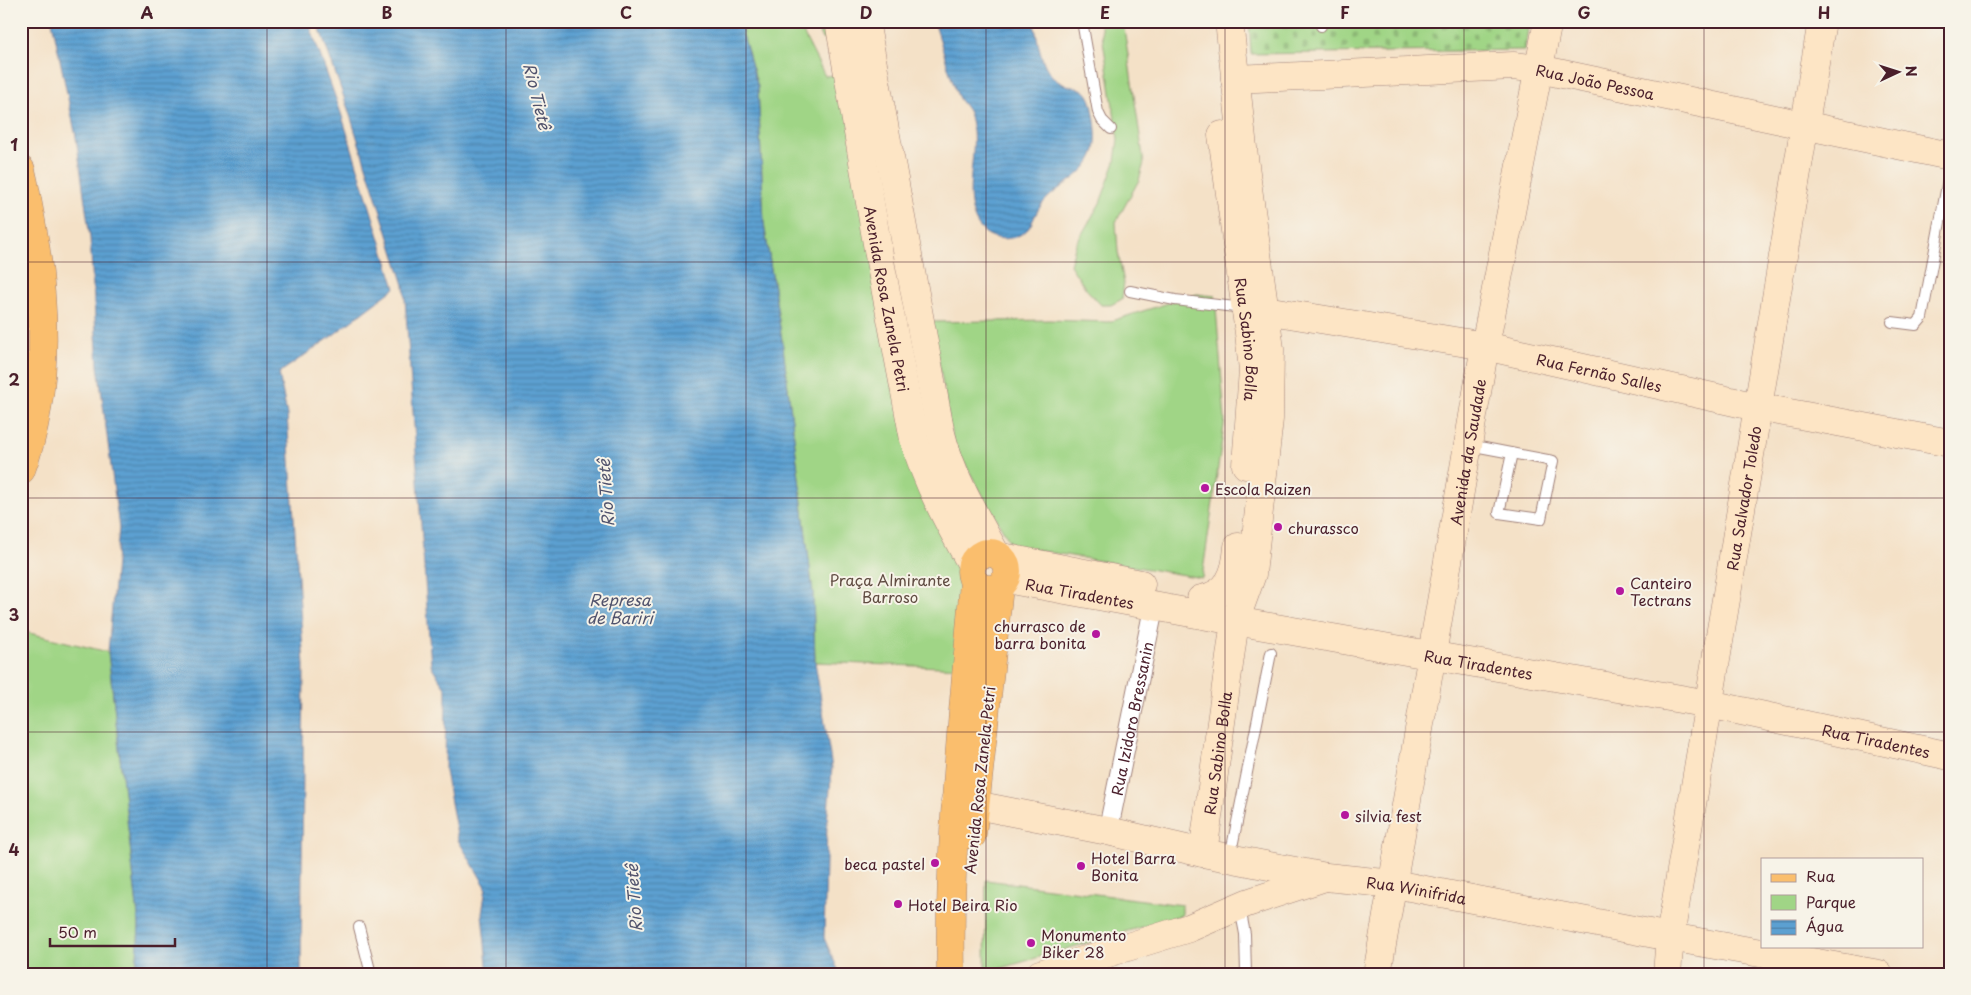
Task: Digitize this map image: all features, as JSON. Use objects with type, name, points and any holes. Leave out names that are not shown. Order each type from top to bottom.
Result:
[{"type":"main road","points":[[21,170],[35,239],[42,291],[39,398],[28,453],[21,470]]},
{"type":"main road","name":"Avenida Rosa Zanela Petri","points":[[951,961],[965,803],[991,570]]},
{"type":"main road","name":"Avenida Rosa Zanela Petri","points":[[965,803],[969,865],[966,974]]},
{"type":"main road","points":[[937,974],[951,961]]},
{"type":"street","name":"Avenida Rosa Zanela Petri","points":[[839,21],[859,63],[946,455],[970,507],[991,570]]},
{"type":"street","name":"Avenida Rosa Zanela Petri","points":[[859,63],[865,21]]},
{"type":"street","name":"Rua Sabino Bolla","points":[[1203,853],[1235,622],[1252,574],[1269,419],[1270,349],[1249,309],[1223,141],[1213,21]]},
{"type":"street","name":"Rua Sabino Bolla","points":[[1201,599],[1210,597],[1227,587],[1237,565],[1252,370],[1235,79],[1229,21]]},
{"type":"street","name":"Avenida da Saudade","points":[[1377,974],[1394,884],[1485,346],[1548,21]]},
{"type":"street","name":"Rua Salvador Toledo","points":[[1667,974],[1670,937],[1803,126],[1822,21]]},
{"type":"street","name":"Rua João Pessoa","points":[[1235,79],[1513,66],[1539,69],[1950,156]]},
{"type":"street","name":"Rua Fernão Salles","points":[[1249,309],[1485,346],[1757,407],[1950,442]]},
{"type":"street","name":"Rua Tiradentes","points":[[991,570],[1130,582],[1201,599]]},
{"type":"street","name":"Rua Tiradentes","points":[[991,570],[1235,622],[1709,704],[1950,756]]},
{"type":"street","points":[[1201,599],[1218,605],[1235,622]]},
{"type":"street","name":"Rua Izidoro Bressanin","points":[[1108,831],[1154,606]]},
{"type":"street","name":"Rua Winifrida","points":[[965,803],[1326,877],[1394,884],[1670,937],[1879,974]]},
{"type":"street","points":[[1240,860],[1252,883],[1243,905]]},
{"type":"street","points":[[1040,974],[1188,928],[1243,905],[1326,877]]},
{"type":"lane","points":[[1082,21],[1098,112],[1102,120],[1111,129]]},
{"type":"lane","points":[[1892,322],[1916,325],[1922,318],[1950,169]]},
{"type":"lane","points":[[1130,291],[1175,300],[1249,309]]},
{"type":"lane","points":[[1468,445],[1553,461],[1542,518],[1500,514],[1512,454]]},
{"type":"lane","points":[[1240,860],[1271,653]]},
{"type":"lane","points":[[1243,905],[1246,974]]},
{"type":"lane","points":[[359,927],[371,974]]},
{"type":"green space","name":"Praça Almirante Barroso","points":[[739,21],[797,21],[825,76],[844,74],[879,260],[969,575],[966,668],[815,662],[813,593],[783,347],[764,223],[758,87]]},
{"type":"green space","points":[[814,21],[827,21],[829,41],[822,39]]},
{"type":"green space","points":[[1100,21],[1123,21],[1144,163],[1139,180],[1116,222],[1118,252],[1124,283],[1122,299],[1111,305],[1101,305],[1086,289],[1070,265],[1076,244],[1100,203],[1115,162],[1118,139]]},
{"type":"green space","points":[[1249,21],[1529,21],[1525,50],[1251,54]]},
{"type":"green space","points":[[1197,294],[1215,296],[1225,419],[1202,578],[1012,546],[953,443],[932,322],[1049,320],[1108,322]]},
{"type":"green space","points":[[21,631],[108,652],[139,925],[136,974],[21,974]]},
{"type":"green space","points":[[986,880],[1182,905],[1182,915],[985,973]]},
{"type":"water","points":[[52,21],[308,21],[341,113],[395,288],[328,339],[279,373],[287,415],[304,665],[301,974],[136,974],[139,925],[108,652],[119,528],[98,366],[90,238],[76,137]]},
{"type":"water","name":"Represa de Bariri","points":[[317,21],[739,21],[758,87],[764,223],[783,347],[813,593],[815,662],[832,768],[827,822],[824,938],[840,974],[488,974],[482,914],[486,887],[458,840],[445,771],[446,690],[431,665],[404,285],[348,109]]},
{"type":"water","points":[[934,21],[1033,21],[1042,58],[1049,72],[1061,83],[1084,91],[1092,103],[1096,139],[1091,160],[1076,177],[1047,198],[1028,229],[1016,237],[1002,239],[988,235],[978,225],[973,215],[970,192],[973,131],[970,115],[957,94]]},
{"type":"place","name":"Escola Raizen","points":[[1205,488]]},
{"type":"place","name":"churassco","points":[[1278,527]]},
{"type":"place","name":"Canteiro Tectrans","points":[[1620,591]]},
{"type":"place","name":"churrasco de barra bonita","points":[[1096,634]]},
{"type":"place","name":"silvia fest","points":[[1345,815]]},
{"type":"place","name":"beca pastel","points":[[935,863]]},
{"type":"place","name":"Hotel Barra Bonita","points":[[1081,866]]},
{"type":"place","name":"Hotel Beira Rio","points":[[898,904]]},
{"type":"place","name":"Monumento Biker 28","points":[[1031,943]]},
{"type":"water label","name":"Rio Tietê","points":[[538,96]]},
{"type":"water label","name":"Rio Tietê","points":[[605,493]]},
{"type":"water label","name":"Rio Tietê","points":[[633,898]]}]
